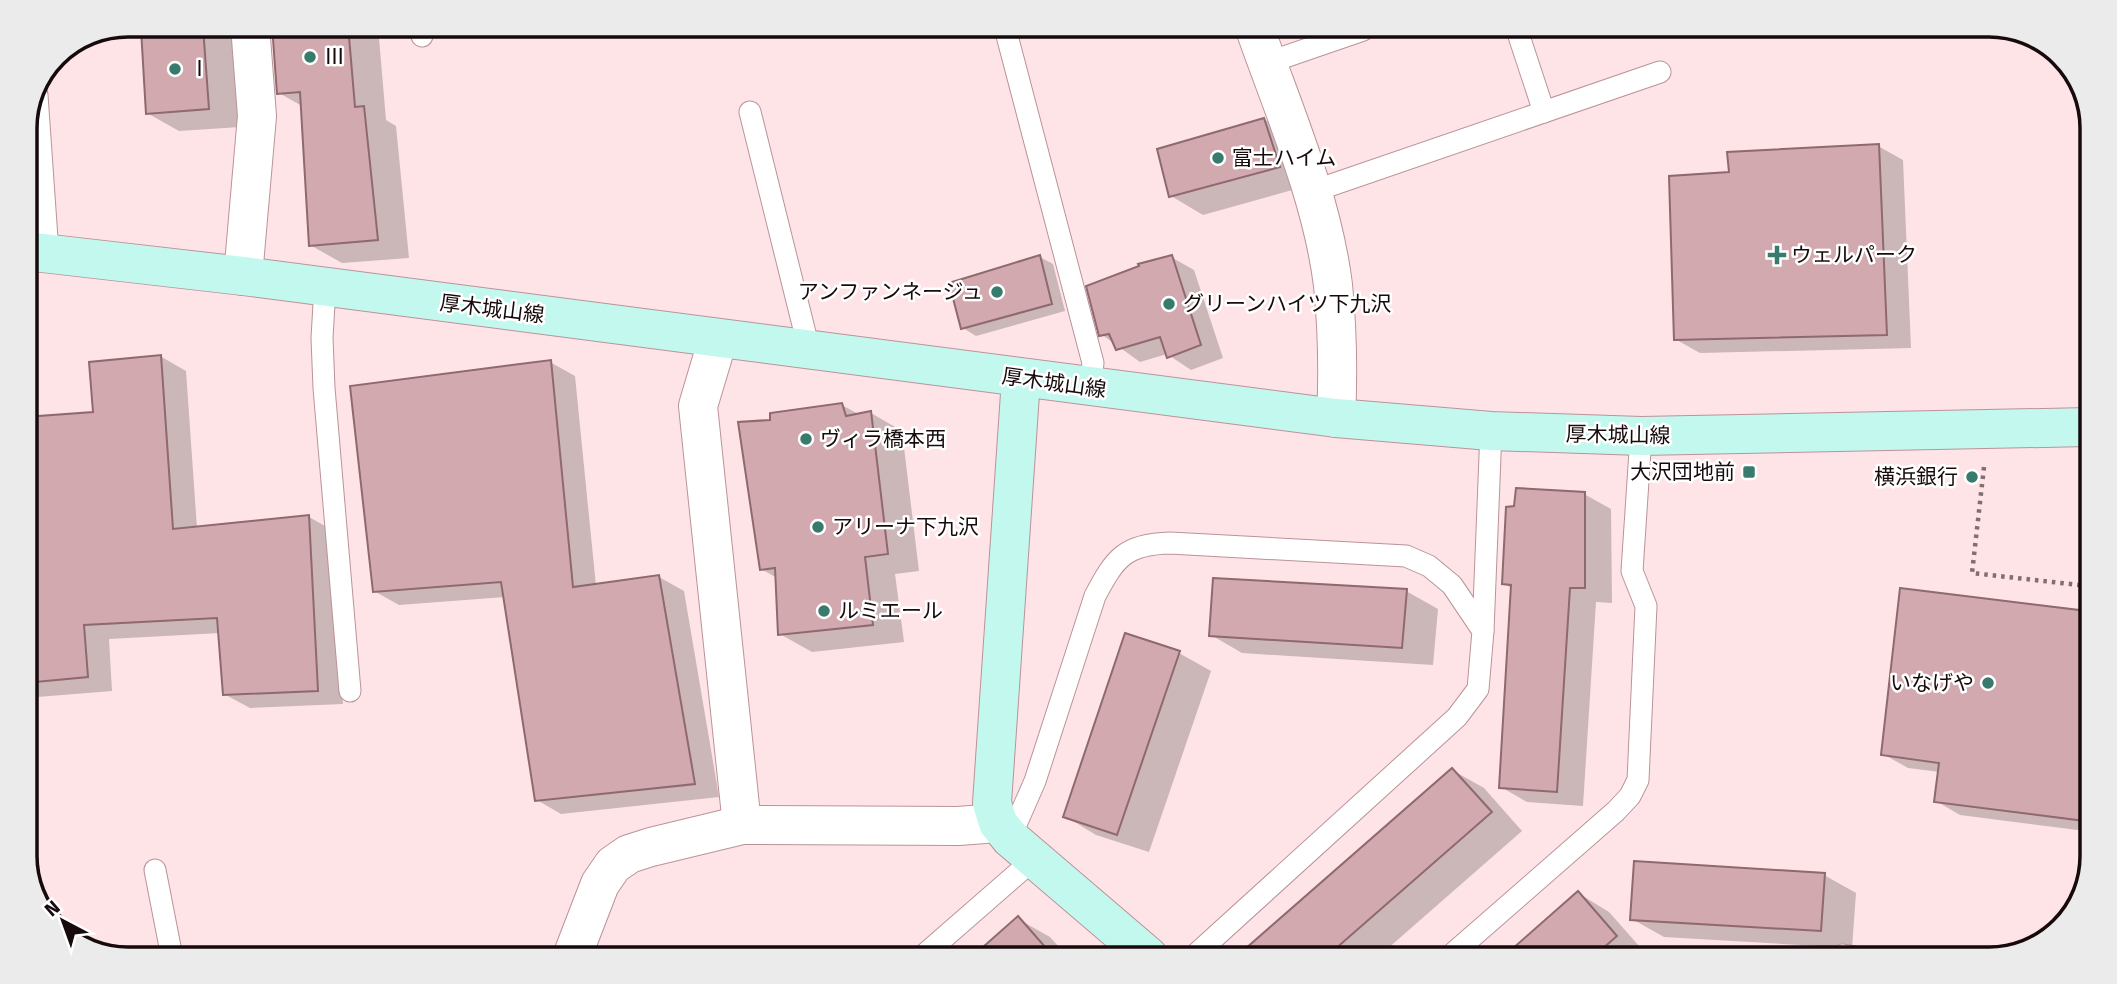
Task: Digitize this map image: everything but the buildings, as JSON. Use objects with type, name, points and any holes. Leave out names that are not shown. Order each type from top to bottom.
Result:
[{"type":"main road","name":"厚木城山線","points":[[37,252],[243,276],[1336,418],[1492,431],[1641,436],[2080,428]]},
{"type":"main road","points":[[1021,379],[992,803],[1014,840],[1137,947]]},
{"type":"street","points":[[243,276],[257,116],[251,37]]},
{"type":"street","points":[[1261,46],[1311,192],[1333,285],[1336,418]]},
{"type":"street","points":[[718,339],[698,406],[742,825]]},
{"type":"street","points":[[576,947],[600,884],[613,865],[629,854],[651,847],[742,825],[958,827],[1014,840]]},
{"type":"lane","points":[[1007,37],[1093,363],[1090,388]]},
{"type":"lane","points":[[1261,46],[1318,37]]},
{"type":"lane","points":[[1519,37],[1544,112]]},
{"type":"lane","points":[[1311,192],[1660,72]]},
{"type":"lane","points":[[750,112],[809,349]]},
{"type":"lane","points":[[325,287],[322,338],[324,388],[350,691]]},
{"type":"lane","points":[[1204,947],[1457,717],[1478,690],[1492,431]]},
{"type":"lane","points":[[1460,947],[1616,811],[1630,796],[1638,780],[1646,606],[1632,572],[1641,436]]},
{"type":"lane","points":[[930,947],[1014,840],[1095,596],[1109,569],[1132,548],[1170,543],[1406,556],[1429,566],[1452,585],[1483,631]]},
{"type":"lane","points":[[155,870],[170,947]]},
{"type":"path","points":[[1986,454],[1972,573],[2080,585]]},
{"type":"place","name":"Ⅲ","points":[[310,57]]},
{"type":"place","name":"Ⅰ","points":[[175,69]]},
{"type":"place","name":"富士ハイム","points":[[1218,158]]},
{"type":"place","name":"ウェルパーク","points":[[1777,255]]},
{"type":"place","name":"アンファンネージュ","points":[[997,292]]},
{"type":"place","name":"グリーンハイツ下九沢","points":[[1169,304]]},
{"type":"place","name":"ヴィラ橋本西","points":[[806,439]]},
{"type":"place","name":"大沢団地前","points":[[1749,472]]},
{"type":"place","name":"横浜銀行","points":[[1972,477]]},
{"type":"place","name":"アリーナ下九沢","points":[[818,527]]},
{"type":"place","name":"ルミエール","points":[[824,611]]},
{"type":"place","name":"いなげや","points":[[1988,683]]}]
